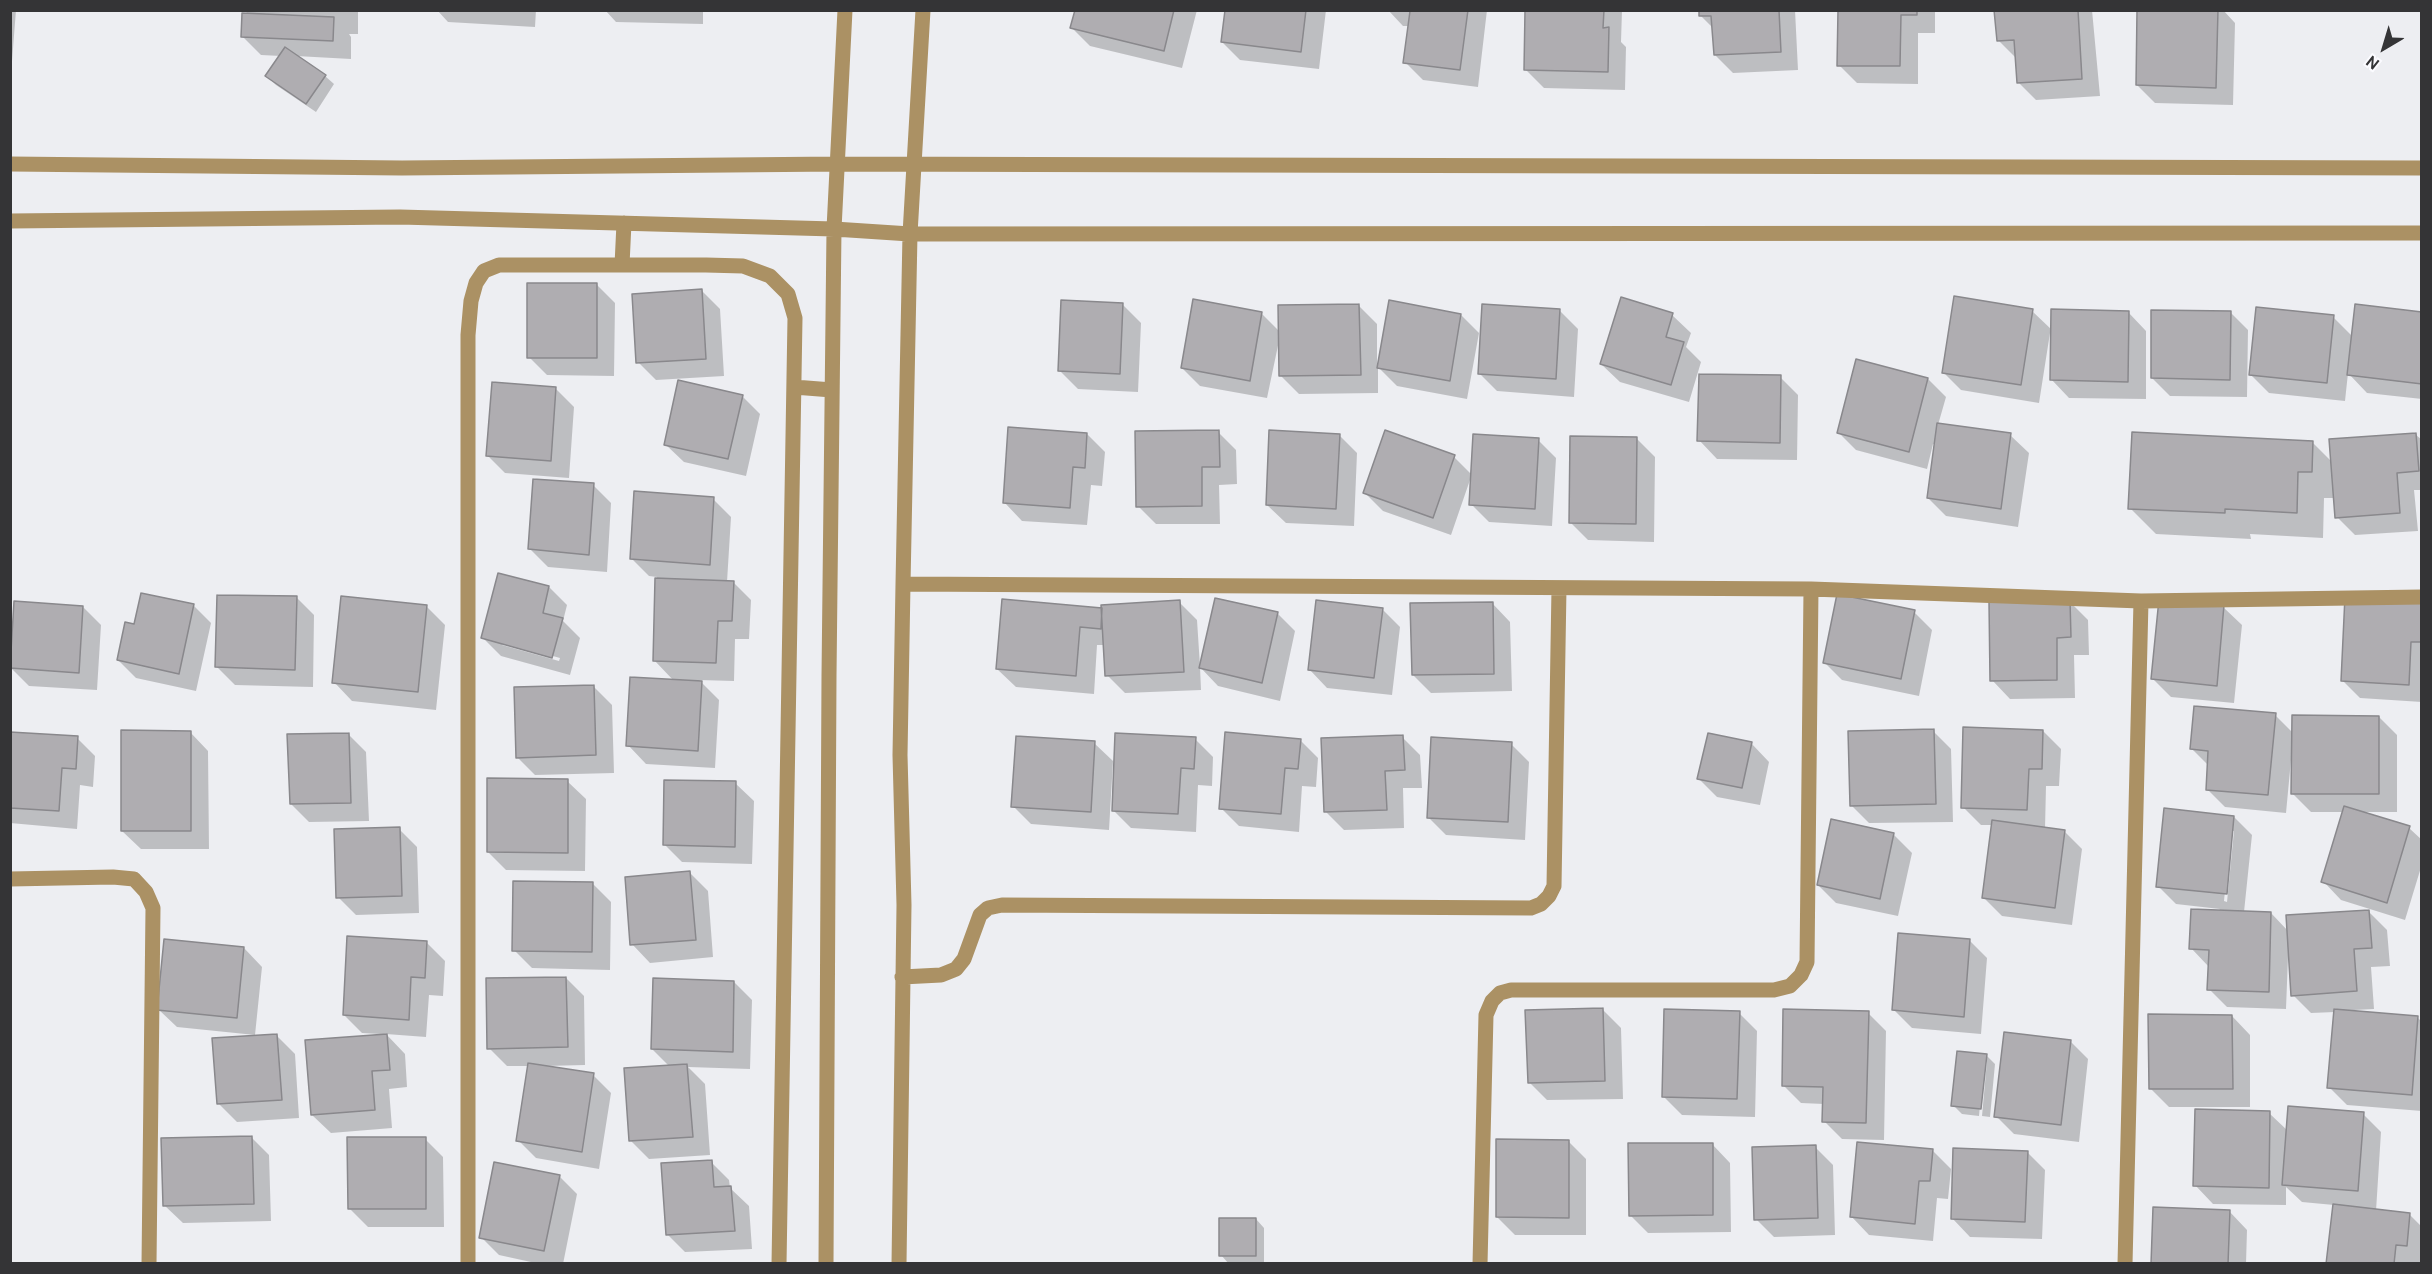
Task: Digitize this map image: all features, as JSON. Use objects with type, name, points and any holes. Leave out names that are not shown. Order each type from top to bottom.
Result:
[{"type":"street","points":[[826,1263],[834,229],[845,10]]},
{"type":"street","points":[[899,1263],[904,905],[900,754],[903,584],[910,234],[923,10]]},
{"type":"street","points":[[10,164],[402,168],[838,164],[913,166],[2421,168]]},
{"type":"street","points":[[10,220],[400,217],[834,229],[910,234],[2421,232]]},
{"type":"street","points":[[622,266],[624,223]]},
{"type":"street","points":[[468,1263],[468,335],[471,301],[476,283],[484,271],[499,266],[743,266],[770,276],[788,294],[795,318],[779,1263]]},
{"type":"street","points":[[794,387],[832,390]]},
{"type":"street","points":[[903,584],[1811,589],[2141,601],[2421,597]]},
{"type":"street","points":[[902,977],[941,975],[956,969],[964,959],[980,915],[988,908],[1002,905],[1531,908],[1541,904],[1549,896],[1554,886],[1559,588]]},
{"type":"street","points":[[1480,1263],[1486,1015],[1492,1001],[1500,993],[1511,990],[1774,990],[1790,986],[1801,975],[1807,962],[1811,589]]},
{"type":"street","points":[[2125,1263],[2141,601]]},
{"type":"street","points":[[10,879],[113,877],[134,879],[147,892],[153,908],[149,1263]]},
{"type":"building","points":[[1075,10],[1174,10],[1164,51],[1070,28]]},
{"type":"building","points":[[1225,10],[1306,10],[1301,52],[1221,42]]},
{"type":"building","points":[[1404,10],[1468,10],[1460,70],[1403,63],[1410,11]]},
{"type":"building","points":[[1525,10],[1604,10],[1603,28],[1609,27],[1608,72],[1524,70]]},
{"type":"building","points":[[1699,10],[1779,10],[1781,52],[1714,55],[1711,16],[1699,16]]},
{"type":"building","points":[[1838,10],[1917,10],[1917,15],[1901,15],[1900,66],[1837,66]]},
{"type":"building","points":[[1994,10],[2078,10],[2082,79],[2017,83],[2014,40],[1997,41]]},
{"type":"building","points":[[2137,10],[2218,10],[2216,88],[2136,85]]},
{"type":"building","points":[[242,13],[334,17],[333,41],[241,37]]},
{"type":"building","points":[[285,47],[326,75],[306,104],[265,76]]},
{"type":"building","points":[[527,283],[597,283],[597,358],[527,358]]},
{"type":"building","points":[[702,289],[706,359],[636,363],[632,294]]},
{"type":"building","points":[[1954,296],[2033,309],[2021,385],[1942,373]]},
{"type":"building","points":[[1621,297],[1673,313],[1666,337],[1684,342],[1671,385],[1600,364]]},
{"type":"building","points":[[1193,299],[1262,312],[1250,381],[1181,368]]},
{"type":"building","points":[[1061,300],[1123,303],[1120,374],[1058,371]]},
{"type":"building","points":[[1389,300],[1461,314],[1450,381],[1377,368]]},
{"type":"building","points":[[1359,304],[1361,375],[1279,376],[1278,305]]},
{"type":"building","points":[[1482,304],[1560,309],[1556,379],[1478,374]]},
{"type":"building","points":[[2355,304],[2422,312],[2422,384],[2347,375]]},
{"type":"building","points":[[2256,307],[2334,315],[2327,383],[2249,375]]},
{"type":"building","points":[[2051,309],[2129,311],[2128,382],[2050,380]]},
{"type":"building","points":[[2151,310],[2231,311],[2230,380],[2151,378]]},
{"type":"building","points":[[1856,359],[1928,378],[1909,452],[1837,433]]},
{"type":"building","points":[[1699,374],[1781,375],[1780,443],[1697,441]]},
{"type":"building","points":[[678,380],[743,395],[728,459],[664,445]]},
{"type":"building","points":[[492,382],[556,387],[551,461],[486,456]]},
{"type":"building","points":[[1937,423],[2011,433],[2001,509],[1927,498]]},
{"type":"building","points":[[1008,427],[1087,433],[1085,468],[1073,467],[1070,508],[1003,503]]},
{"type":"building","points":[[1219,430],[1220,467],[1202,467],[1202,506],[1136,507],[1135,431]]},
{"type":"building","points":[[1269,430],[1340,434],[1336,509],[1266,505]]},
{"type":"building","points":[[1385,430],[1455,455],[1433,518],[1363,493]]},
{"type":"building","points":[[2132,432],[2313,441],[2312,472],[2298,472],[2297,513],[2225,509],[2225,513],[2128,509]]},
{"type":"building","points":[[2416,433],[2419,471],[2397,473],[2400,513],[2335,518],[2329,439]]},
{"type":"building","points":[[1473,434],[1539,438],[1535,509],[1469,505]]},
{"type":"building","points":[[1570,436],[1637,437],[1636,524],[1569,523]]},
{"type":"building","points":[[533,479],[594,483],[589,555],[528,549]]},
{"type":"building","points":[[634,491],[714,497],[710,565],[630,559]]},
{"type":"building","points":[[498,573],[549,586],[543,613],[563,618],[552,658],[481,638]]},
{"type":"building","points":[[655,578],[734,581],[732,621],[718,621],[716,663],[653,661]]},
{"type":"building","points":[[141,593],[194,604],[179,674],[117,660],[125,622],[134,624]]},
{"type":"building","points":[[1837,594],[1915,610],[1901,679],[1823,663]]},
{"type":"building","points":[[217,595],[297,596],[295,670],[215,667]]},
{"type":"building","points":[[341,596],[427,605],[418,692],[332,683]]},
{"type":"building","points":[[2345,596],[2422,601],[2422,642],[2411,642],[2409,685],[2341,681]]},
{"type":"building","points":[[1215,598],[1278,612],[1262,683],[1199,668]]},
{"type":"building","points":[[1002,599],[1102,608],[1101,629],[1080,627],[1076,676],[996,669]]},
{"type":"building","points":[[2159,599],[2224,605],[2217,686],[2151,679]]},
{"type":"building","points":[[1180,600],[1184,672],[1105,676],[1101,605]]},
{"type":"building","points":[[1316,600],[1383,608],[1374,678],[1308,670]]},
{"type":"building","points":[[2070,600],[2071,637],[2057,638],[2057,680],[1990,681],[1989,602]]},
{"type":"building","points":[[14,601],[83,606],[79,673],[10,668]]},
{"type":"building","points":[[1493,602],[1494,674],[1412,675],[1410,603]]},
{"type":"building","points":[[630,677],[702,681],[698,751],[626,746]]},
{"type":"building","points":[[594,685],[596,755],[516,758],[514,687]]},
{"type":"building","points":[[2194,706],[2276,713],[2268,795],[2206,790],[2208,751],[2190,749]]},
{"type":"building","points":[[2292,715],[2379,716],[2379,794],[2291,794]]},
{"type":"building","points":[[1963,727],[2043,730],[2042,769],[2029,769],[2027,810],[1961,808]]},
{"type":"building","points":[[1934,729],[1936,804],[1850,806],[1848,731]]},
{"type":"building","points":[[121,730],[191,731],[191,831],[121,831]]},
{"type":"building","points":[[10,732],[78,736],[76,769],[62,768],[59,811],[10,808]]},
{"type":"building","points":[[1225,732],[1301,739],[1298,769],[1285,768],[1281,814],[1219,809]]},
{"type":"building","points":[[349,733],[351,803],[290,804],[287,734]]},
{"type":"building","points":[[1115,733],[1196,737],[1194,769],[1181,768],[1178,814],[1112,811]]},
{"type":"building","points":[[1708,733],[1752,742],[1742,788],[1697,779]]},
{"type":"building","points":[[1403,735],[1405,770],[1385,771],[1387,810],[1324,812],[1321,738]]},
{"type":"building","points":[[1016,736],[1095,741],[1091,812],[1011,807]]},
{"type":"building","points":[[1431,737],[1512,742],[1508,822],[1427,818]]},
{"type":"building","points":[[487,778],[568,779],[568,853],[487,852]]},
{"type":"building","points":[[664,780],[736,781],[735,847],[663,845]]},
{"type":"building","points":[[2344,806],[2410,826],[2387,903],[2321,882]]},
{"type":"building","points":[[2164,808],[2234,816],[2227,894],[2156,887]]},
{"type":"building","points":[[1831,819],[1894,833],[1880,899],[1817,885]]},
{"type":"building","points":[[1992,820],[2065,830],[2055,908],[1982,898]]},
{"type":"building","points":[[400,827],[402,896],[336,898],[334,829]]},
{"type":"building","points":[[690,871],[696,940],[630,945],[625,877]]},
{"type":"building","points":[[513,881],[593,882],[592,952],[512,951]]},
{"type":"building","points":[[2191,909],[2271,912],[2269,992],[2207,990],[2209,950],[2189,949]]},
{"type":"building","points":[[2369,910],[2372,948],[2354,949],[2357,991],[2291,996],[2286,915]]},
{"type":"building","points":[[1898,933],[1970,939],[1964,1017],[1892,1010]]},
{"type":"building","points":[[347,936],[427,941],[425,978],[411,977],[409,1020],[343,1015]]},
{"type":"building","points":[[164,939],[244,947],[237,1018],[157,1010]]},
{"type":"building","points":[[566,977],[568,1047],[487,1049],[486,978]]},
{"type":"building","points":[[653,978],[734,981],[733,1052],[651,1049]]},
{"type":"building","points":[[1603,1008],[1605,1081],[1528,1083],[1525,1010]]},
{"type":"building","points":[[1664,1009],[1740,1011],[1737,1099],[1662,1097]]},
{"type":"building","points":[[1783,1009],[1869,1011],[1866,1123],[1822,1122],[1823,1087],[1782,1086]]},
{"type":"building","points":[[2334,1009],[2418,1016],[2412,1095],[2327,1088]]},
{"type":"building","points":[[2148,1014],[2232,1015],[2233,1089],[2149,1089]]},
{"type":"building","points":[[2004,1032],[2071,1040],[2061,1125],[1994,1117]]},
{"type":"building","points":[[277,1034],[282,1100],[217,1104],[212,1038]]},
{"type":"building","points":[[387,1034],[390,1070],[372,1071],[375,1110],[311,1115],[305,1040]]},
{"type":"building","points":[[1957,1051],[1987,1054],[1981,1109],[1951,1106]]},
{"type":"building","points":[[528,1063],[594,1073],[582,1152],[516,1141]]},
{"type":"building","points":[[687,1064],[693,1137],[629,1141],[624,1068]]},
{"type":"building","points":[[2288,1106],[2364,1112],[2358,1191],[2282,1185]]},
{"type":"building","points":[[2195,1109],[2270,1111],[2269,1188],[2193,1186]]},
{"type":"building","points":[[252,1136],[254,1204],[163,1206],[161,1138]]},
{"type":"building","points":[[347,1137],[426,1137],[426,1209],[348,1209]]},
{"type":"building","points":[[1496,1139],[1569,1140],[1569,1218],[1496,1217]]},
{"type":"building","points":[[1857,1142],[1933,1149],[1930,1181],[1919,1181],[1915,1224],[1850,1217]]},
{"type":"building","points":[[1628,1143],[1713,1143],[1713,1215],[1629,1216]]},
{"type":"building","points":[[1816,1145],[1818,1218],[1754,1220],[1752,1147]]},
{"type":"building","points":[[1953,1148],[2028,1151],[2025,1222],[1951,1219]]},
{"type":"building","points":[[712,1160],[714,1187],[731,1186],[735,1231],[666,1235],[661,1163]]},
{"type":"building","points":[[494,1162],[560,1175],[544,1251],[479,1238]]},
{"type":"building","points":[[2333,1204],[2410,1213],[2407,1246],[2396,1245],[2394,1264],[2326,1264]]},
{"type":"building","points":[[2153,1207],[2230,1210],[2228,1264],[2151,1264]]},
{"type":"building","points":[[1219,1218],[1256,1218],[1256,1256],[1219,1256]]}]
